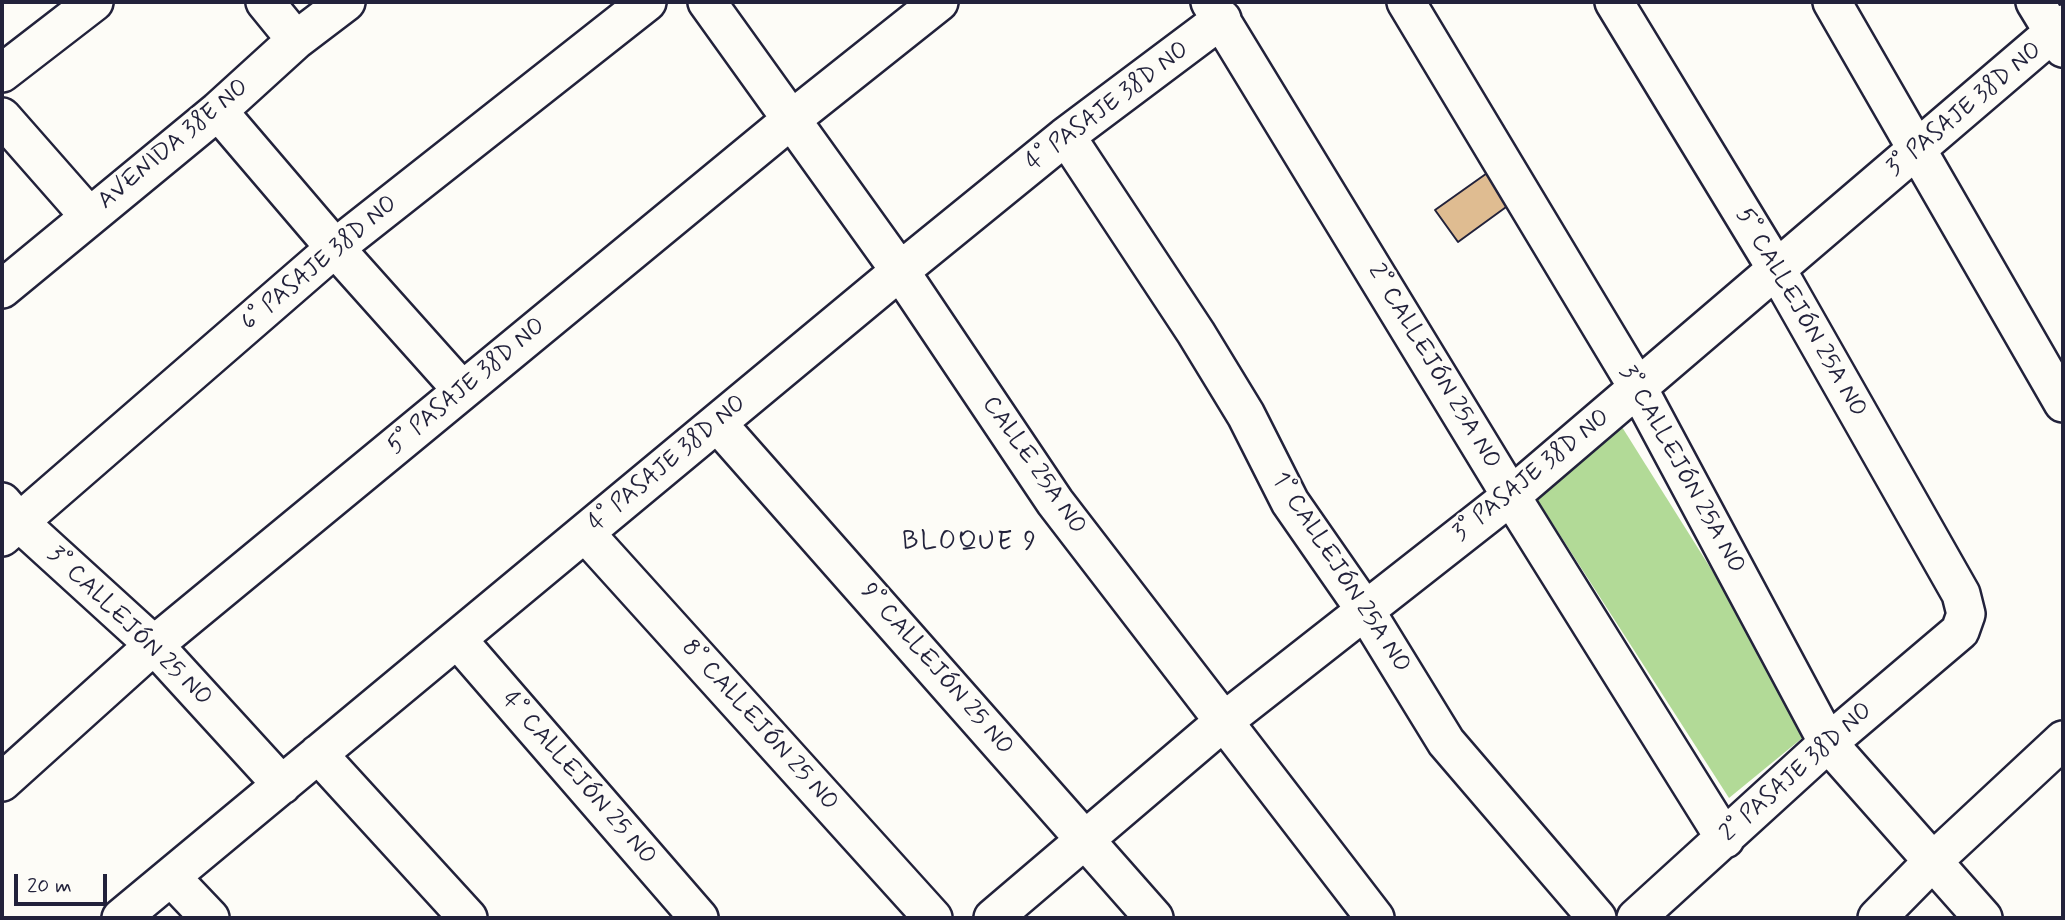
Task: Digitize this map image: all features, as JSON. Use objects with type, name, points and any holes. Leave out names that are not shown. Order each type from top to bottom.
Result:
[{"type":"street","points":[[2,73],[94,2]]},
{"type":"street","points":[[265,2],[296,40]]},
{"type":"street","name":"AVENIDA 38E NO","points":[[2,289],[218,111],[296,40],[346,2]]},
{"type":"street","name":"6° PASAJE 38D NO","points":[[8,521],[335,248],[647,2]]},
{"type":"street","name":"CALLE 25A NO","points":[[707,2],[900,271],[1055,502],[1375,918]]},
{"type":"street","name":"5° PASAJE 38D NO","points":[[5,773],[154,645],[462,390],[792,118],[939,2]]},
{"type":"street","name":"3° CALLEJÓN 25A NO","points":[[1406,2],[1638,388],[1828,743],[1983,918]]},
{"type":"street","name":"5° CALLEJÓN 25A NO","points":[[1614,2],[1777,270],[1961,594],[1966,614],[1960,631]]},
{"type":"street","points":[[1832,2],[2063,403]]},
{"type":"street","points":[[2035,2],[2060,35]]},
{"type":"street","name":"4° PASAJE 38D NO","points":[[121,918],[1216,11]]},
{"type":"street","name":"2° CALLEJÓN 25A NO","points":[[1216,11],[1511,496],[1725,839]]},
{"type":"street","name":"3° PASAJE 38D NO","points":[[993,918],[1223,722],[1511,496],[1917,151],[2060,35]]},
{"type":"street","points":[[218,111],[335,248],[462,390]]},
{"type":"street","points":[[2,117],[89,216]]},
{"type":"street","name":"1° CALLEJÓN 25A NO","points":[[1066,136],[1196,333],[1246,415],[1290,502],[1365,610],[1446,742],[1597,918]]},
{"type":"street","name":"9° CALLEJÓN 25 NO","points":[[717,423],[1154,918]]},
{"type":"street","name":"3° CALLEJÓN 25 NO","points":[[8,521],[154,645],[282,785]]},
{"type":"street","name":"8° CALLEJÓN 25 NO","points":[[585,533],[933,918]]},
{"type":"street","name":"2° PASAJE 38D NO","points":[[1636,918],[1828,743],[1960,631]]},
{"type":"street","name":"4° CALLEJÓN 25 NO","points":[[457,639],[699,918]]},
{"type":"street","points":[[1877,918],[1932,862],[2063,740]]},
{"type":"street","points":[[318,754],[468,918]]},
{"type":"street","points":[[171,877],[210,918]]},
{"type":"green space","points":[[1617,419],[1812,730],[1729,798],[1533,493]]},
{"type":"building","points":[[1490,171],[1513,202],[1458,242],[1435,210]]},
{"type":"district","name":"BLOQUE 9","points":[[970,544]]}]
